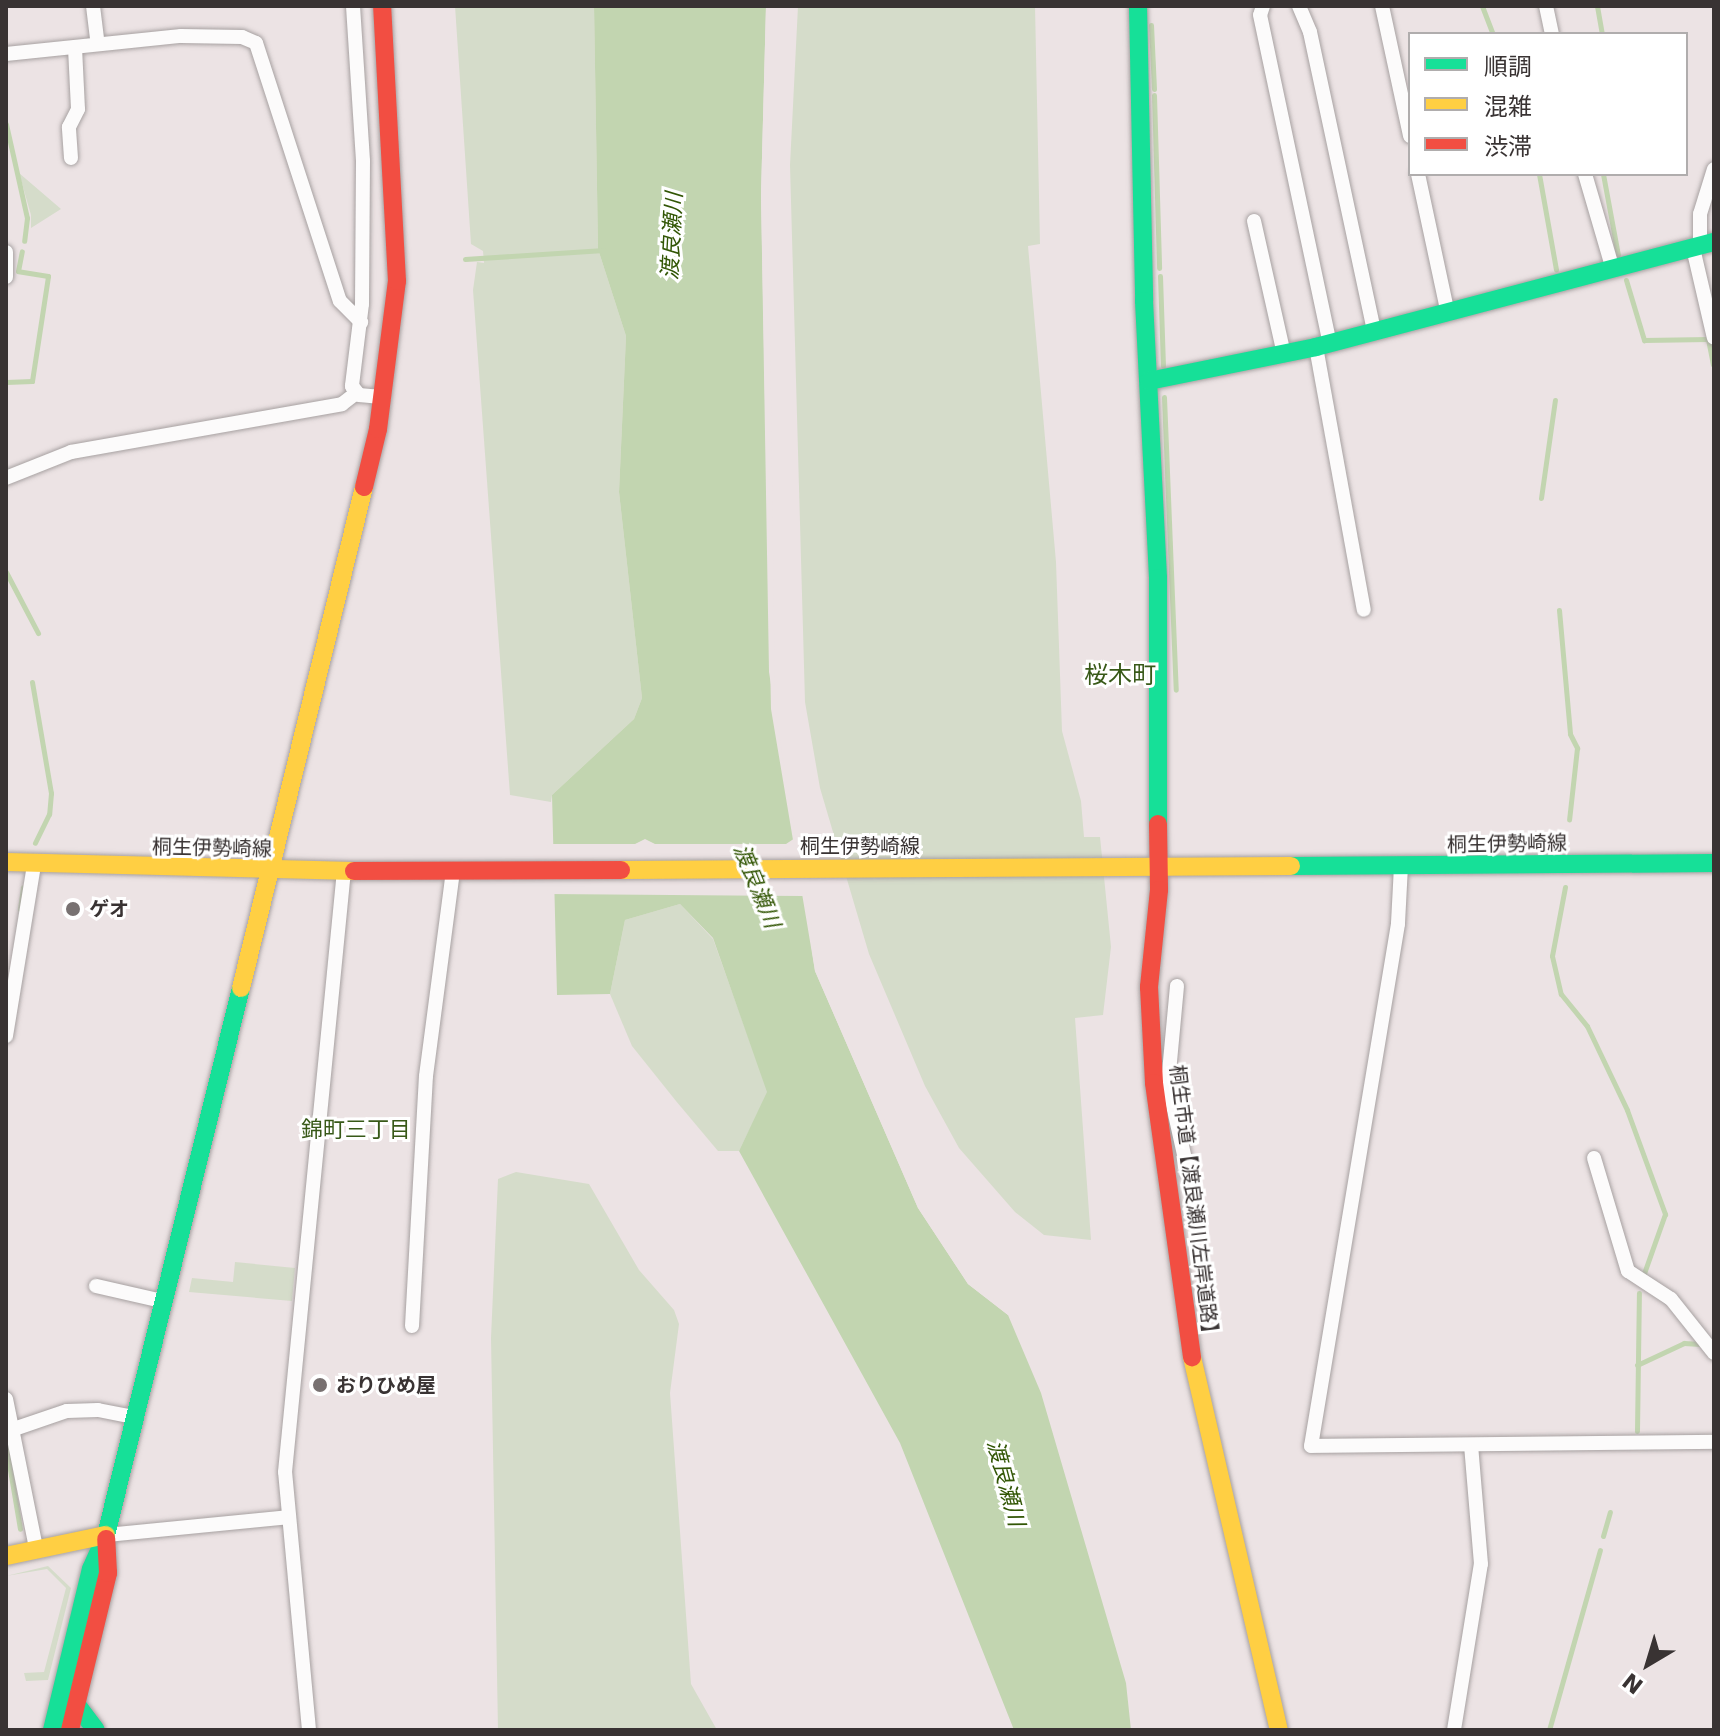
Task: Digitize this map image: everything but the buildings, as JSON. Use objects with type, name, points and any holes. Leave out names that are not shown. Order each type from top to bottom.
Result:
[{"type":"street","points":[[93,6],[98,44]]},
{"type":"street","points":[[353,6],[363,161],[361,322],[351,380],[356,393]]},
{"type":"street","points":[[52,1730],[91,1569],[106,1535],[384,397],[397,256],[382,6]]},
{"type":"street","name":"桐生市道【渡良瀬川左岸道路】","points":[[1138,6],[1158,578],[1154,623],[1159,866],[1149,987],[1188,1339],[1279,1730]]},
{"type":"street","points":[[1263,6],[1260,15],[1323,345],[1364,610]]},
{"type":"street","points":[[1299,6],[1310,32],[1374,330]]},
{"type":"street","points":[[1382,6],[1408,127]]},
{"type":"street","points":[[1546,6],[1552,32]]},
{"type":"street","points":[[6,54],[98,44],[233,36],[249,38],[260,52],[340,301],[361,322]]},
{"type":"street","points":[[71,158],[69,127],[78,109],[75,47]]},
{"type":"street","points":[[1714,169],[1700,214],[1714,338]]},
{"type":"street","points":[[1418,176],[1447,309]]},
{"type":"street","points":[[1586,176],[1613,270]]},
{"type":"street","points":[[1254,221],[1284,354]]},
{"type":"street","points":[[1149,381],[1323,345],[1447,309],[1702,246]]},
{"type":"street","points":[[6,252],[6,277]]},
{"type":"street","points":[[6,478],[71,452],[342,404],[356,393],[384,397]]},
{"type":"street","name":"桐生伊勢崎線","points":[[6,862],[270,872],[1714,863]]},
{"type":"street","points":[[6,1036],[34,865]]},
{"type":"street","points":[[1401,866],[1398,924],[1311,1446],[1714,1442]]},
{"type":"street","points":[[309,1730],[288,1517],[289,1413],[344,870]]},
{"type":"street","points":[[412,1326],[426,1076],[453,871]]},
{"type":"street","points":[[1177,986],[1161,1083],[1189,1177]]},
{"type":"street","points":[[1594,1158],[1628,1271],[1678,1306],[1714,1353]]},
{"type":"street","points":[[96,1286],[162,1301]]},
{"type":"street","points":[[6,1399],[36,1548]]},
{"type":"street","points":[[14,1429],[67,1411],[98,1410],[134,1417]]},
{"type":"street","points":[[1454,1730],[1481,1564],[1471,1445]]},
{"type":"street","points":[[6,1556],[106,1535],[288,1517]]},
{"type":"street","points":[[70,1730],[108,1573],[106,1535]]},
{"type":"street","points":[[77,1705],[96,1730]]},
{"type":"shaded area","points":[[455,6],[594,6],[598,249],[626,336],[619,492],[642,698],[634,719],[552,795],[551,802],[510,795],[473,290],[477,262],[484,263],[483,251],[471,244]]},
{"type":"shaded area","points":[[798,6],[1035,6],[1040,244],[1028,246],[1056,562],[1062,731],[1081,801],[1084,837],[1100,837],[1111,947],[1103,1015],[1075,1018],[1091,1240],[1044,1235],[1015,1212],[959,1148],[925,1086],[869,954],[820,788],[805,702],[790,165]]},
{"type":"shaded area","points":[[19,173],[61,209],[31,228],[31,215]]},
{"type":"shaded area","points":[[680,904],[713,939],[768,1092],[739,1151],[718,1151],[676,1101],[632,1046],[610,994],[625,920]]},
{"type":"shaded area","points":[[516,1172],[589,1184],[639,1270],[674,1310],[679,1324],[670,1393],[691,1684],[717,1730],[498,1730],[491,1338],[498,1179]]},
{"type":"shaded area","points":[[235,1262],[295,1268],[292,1301],[189,1292],[192,1278],[233,1282]]},
{"type":"shaded area","points":[[48,1566],[71,1588],[48,1680],[26,1681],[24,1673],[44,1672],[66,1588],[47,1569],[6,1576]]},
{"type":"water","name":"渡良瀬川","points":[[594,6],[766,6],[761,195],[771,709],[815,971],[918,1208],[968,1284],[1008,1315],[1041,1393],[1126,1683],[1131,1730],[1014,1730],[900,1443],[739,1151],[767,1092],[713,938],[680,904],[625,920],[610,994],[557,995],[552,795],[634,719],[642,698],[619,492],[626,336],[598,249]]},
{"type":"pier","points":[[766,6],[775,708],[819,970],[922,1206],[951,1257],[971,1281],[1011,1313],[1008,1315],[968,1284],[918,1208],[815,971],[804,896],[548,894],[547,844],[635,844],[645,839],[655,844],[786,844],[795,838],[769,672],[761,195]]},
{"type":"waterway","points":[[1482,6],[1492,32]]},
{"type":"waterway","points":[[1597,6],[1602,32]]},
{"type":"waterway","points":[[1151,25],[1154,89]]},
{"type":"waterway","points":[[1154,95],[1159,268]]},
{"type":"waterway","points":[[6,124],[27,218],[24,241]]},
{"type":"waterway","points":[[1539,176],[1556,269]]},
{"type":"waterway","points":[[1603,176],[1618,255]]},
{"type":"waterway","points":[[465,259],[604,250]]},
{"type":"waterway","points":[[6,382],[32,381],[48,276],[18,271],[22,251]]},
{"type":"waterway","points":[[1160,276],[1163,366]]},
{"type":"waterway","points":[[1626,280],[1644,340],[1708,339],[1713,365]]},
{"type":"waterway","points":[[1164,397],[1176,690]]},
{"type":"waterway","points":[[1541,498],[1555,400]]},
{"type":"waterway","points":[[6,572],[38,633]]},
{"type":"waterway","points":[[1559,610],[1570,734],[1577,748],[1569,820]]},
{"type":"waterway","points":[[32,682],[51,793],[49,814],[35,843]]},
{"type":"waterway","points":[[20,909],[23,887]]},
{"type":"waterway","points":[[1565,887],[1552,956],[1561,994],[1587,1026],[1627,1110],[1665,1214],[1643,1276]]},
{"type":"waterway","points":[[1637,1431],[1639,1293]]},
{"type":"waterway","points":[[1637,1365],[1684,1343],[1700,1344]]},
{"type":"waterway","points":[[6,1446],[20,1529]]},
{"type":"waterway","points":[[1603,1536],[1610,1512]]},
{"type":"waterway","points":[[1549,1730],[1600,1550]]},
{"type":"traffic: fast","points":[[1138,6],[1144,301],[1158,578],[1158,824]]},
{"type":"traffic: fast","points":[[1149,381],[1316,347],[1714,242]]},
{"type":"traffic: fast","points":[[1291,866],[1714,863]]},
{"type":"traffic: fast","points":[[52,1730],[91,1569],[106,1535],[241,988]]},
{"type":"traffic: fast","points":[[77,1705],[96,1730]]},
{"type":"traffic: slow","points":[[241,988],[364,487]]},
{"type":"traffic: slow","points":[[6,862],[354,871]]},
{"type":"traffic: slow","points":[[621,870],[1291,866]]},
{"type":"traffic: slow","points":[[1192,1357],[1279,1730]]},
{"type":"traffic: slow","points":[[6,1556],[106,1535]]},
{"type":"traffic: jam","points":[[364,487],[378,429],[397,281],[382,6]]},
{"type":"traffic: jam","points":[[1158,824],[1159,890],[1149,987],[1154,1083],[1192,1357]]},
{"type":"traffic: jam","points":[[354,871],[621,870]]},
{"type":"traffic: jam","points":[[70,1730],[108,1573],[106,1539]]},
{"type":"place","name":"ゲオ","points":[[73,909]]},
{"type":"place","name":"おりひめ屋","points":[[320,1385]]},
{"type":"district","name":"桜木町","points":[[1120,676]]},
{"type":"district","name":"錦町三丁目","points":[[356,1130]]}]
